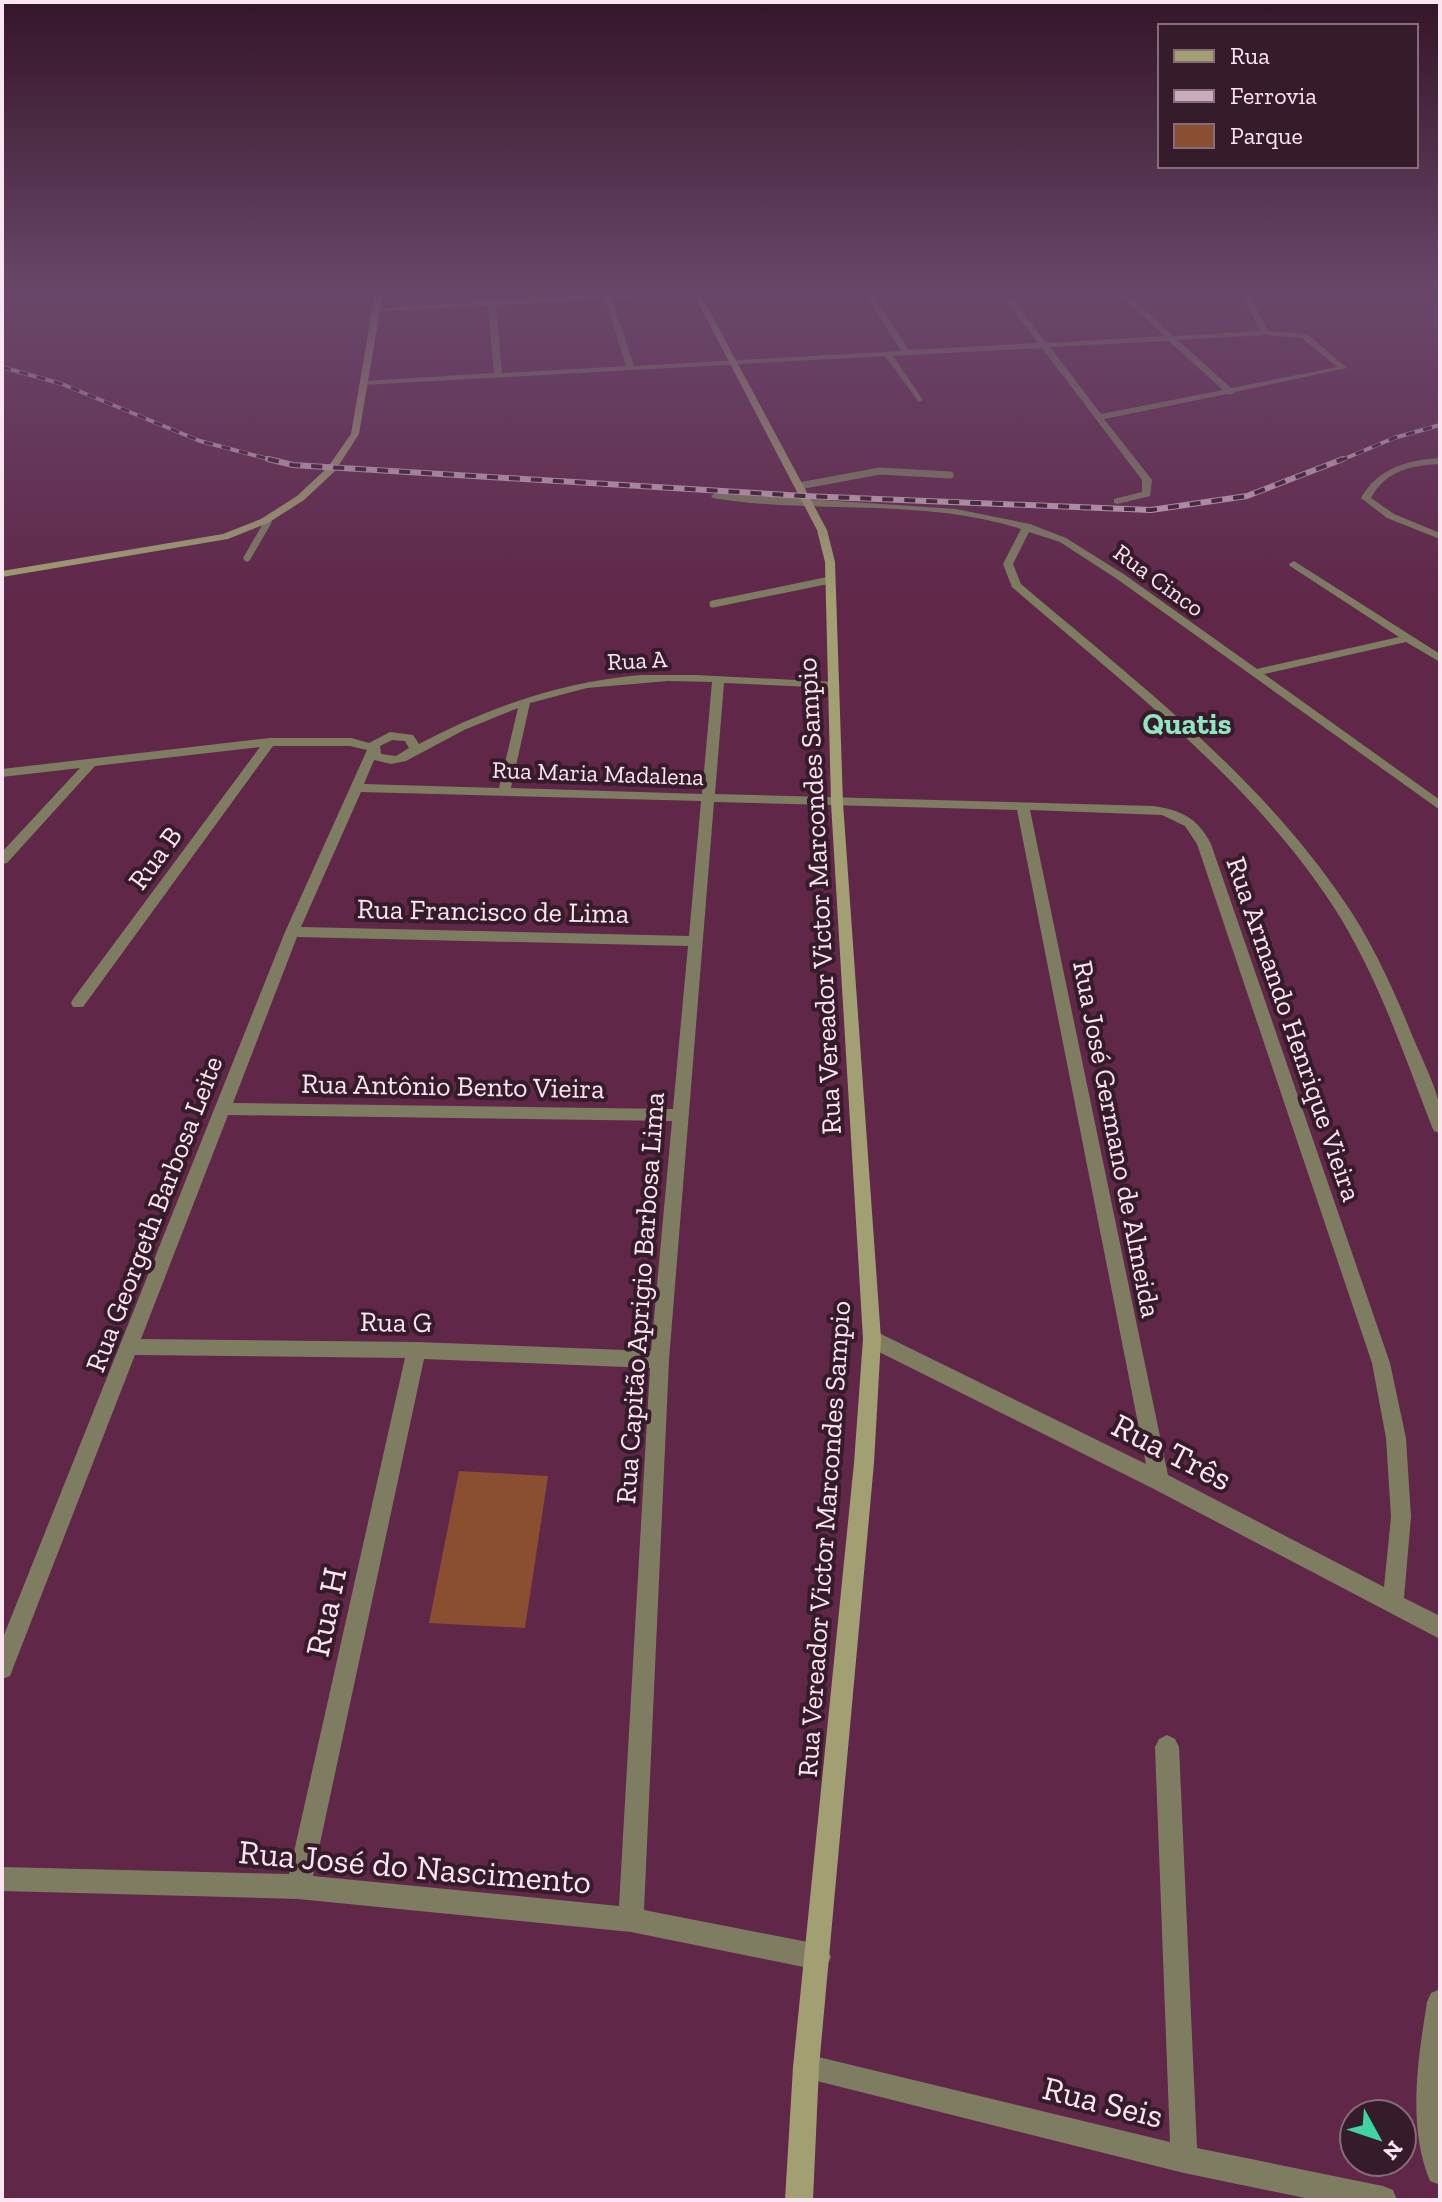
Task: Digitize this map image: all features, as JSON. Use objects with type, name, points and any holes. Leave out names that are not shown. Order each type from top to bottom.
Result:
[{"type":"street","points":[[2,574],[192,544],[268,522],[300,498],[346,453],[358,425],[364,396]]},
{"type":"street","name":"Rua Vereador Victor Marcondes Sampio","points":[[750,396],[822,530],[830,580],[837,803],[872,1339],[806,2067],[799,2200]]},
{"type":"street","points":[[916,396],[919,400]]},
{"type":"street","points":[[1083,396],[1147,480],[1149,490],[1139,497],[1117,501]]},
{"type":"street","points":[[1100,417],[1216,396]]},
{"type":"street","points":[[1440,461],[1402,466],[1370,488],[1366,498],[1389,515],[1440,536]]},
{"type":"street","name":"Rua Cinco","points":[[716,496],[803,494],[956,512],[1027,526],[1086,553],[1440,806]]},
{"type":"street","points":[[1027,526],[1009,558],[1009,569],[1016,585],[1144,695],[1248,791],[1339,904],[1397,1017],[1440,1127]]},
{"type":"street","points":[[1294,564],[1440,659]]},
{"type":"street","points":[[1254,673],[1408,638]]},
{"type":"street","name":"Rua A","points":[[449,730],[525,702],[610,682],[718,681],[834,685]]},
{"type":"street","name":"Rua Capitão Aprigio Barbosa Lima","points":[[631,1920],[660,1360],[718,681]]},
{"type":"street","points":[[504,792],[525,702]]},
{"type":"street","points":[[2,773],[270,742],[351,742],[449,730]]},
{"type":"street","points":[[359,785],[449,730]]},
{"type":"street","points":[[351,742],[372,750],[386,760],[406,756],[415,744],[404,736]]},
{"type":"street","points":[[372,750],[384,738]]},
{"type":"street","name":"Rua B","points":[[78,1003],[270,742]]},
{"type":"street","name":"Rua Georgeth Barbosa Leite","points":[[2,1668],[292,932],[372,750]]},
{"type":"street","points":[[2,860],[90,764]]},
{"type":"street","name":"Rua Maria Madalena","points":[[359,785],[837,803]]},
{"type":"street","name":"Rua Armando Henrique Vieira","points":[[837,803],[1168,811],[1191,821],[1198,830],[1381,1363],[1396,1438],[1401,1517],[1393,1603]]},
{"type":"street","name":"Rua José Germano de Almeida","points":[[1023,807],[1159,1481]]},
{"type":"street","name":"Rua Francisco de Lima","points":[[292,932],[694,941]]},
{"type":"street","name":"Rua Antônio Bento Vieira","points":[[224,1109],[682,1115]]},
{"type":"street","name":"Rua Três","points":[[872,1339],[1159,1481],[1440,1628]]},
{"type":"street","name":"Rua G","points":[[131,1347],[416,1350],[660,1360]]},
{"type":"street","name":"Rua H","points":[[298,1887],[416,1350]]},
{"type":"street","points":[[1167,1747],[1184,2159]]},
{"type":"street","name":"Rua José do Nascimento","points":[[2,1879],[298,1887],[631,1920],[818,1957]]},
{"type":"street","points":[[1440,2002],[1429,2071],[1429,2112],[1440,2171]]},
{"type":"street","name":"Rua Seis","points":[[806,2067],[1184,2159],[1383,2200]]},
{"type":"lane","points":[[803,494],[880,471],[950,475]]},
{"type":"lane","points":[[247,558],[268,522]]},
{"type":"lane","points":[[713,604],[830,580]]},
{"type":"green space","points":[[459,1471],[548,1476],[525,1628],[429,1623]]},
{"type":"railway","points":[[90,396],[200,441],[273,460]]},
{"type":"railway","points":[[1339,461],[1394,438],[1440,425]]},
{"type":"railway","points":[[268,459],[273,460]]},
{"type":"railway","points":[[273,460],[293,465],[804,496],[1151,510],[1247,496],[1343,459]]},
{"type":"district","name":"Quatis","points":[[1187,724]]}]
